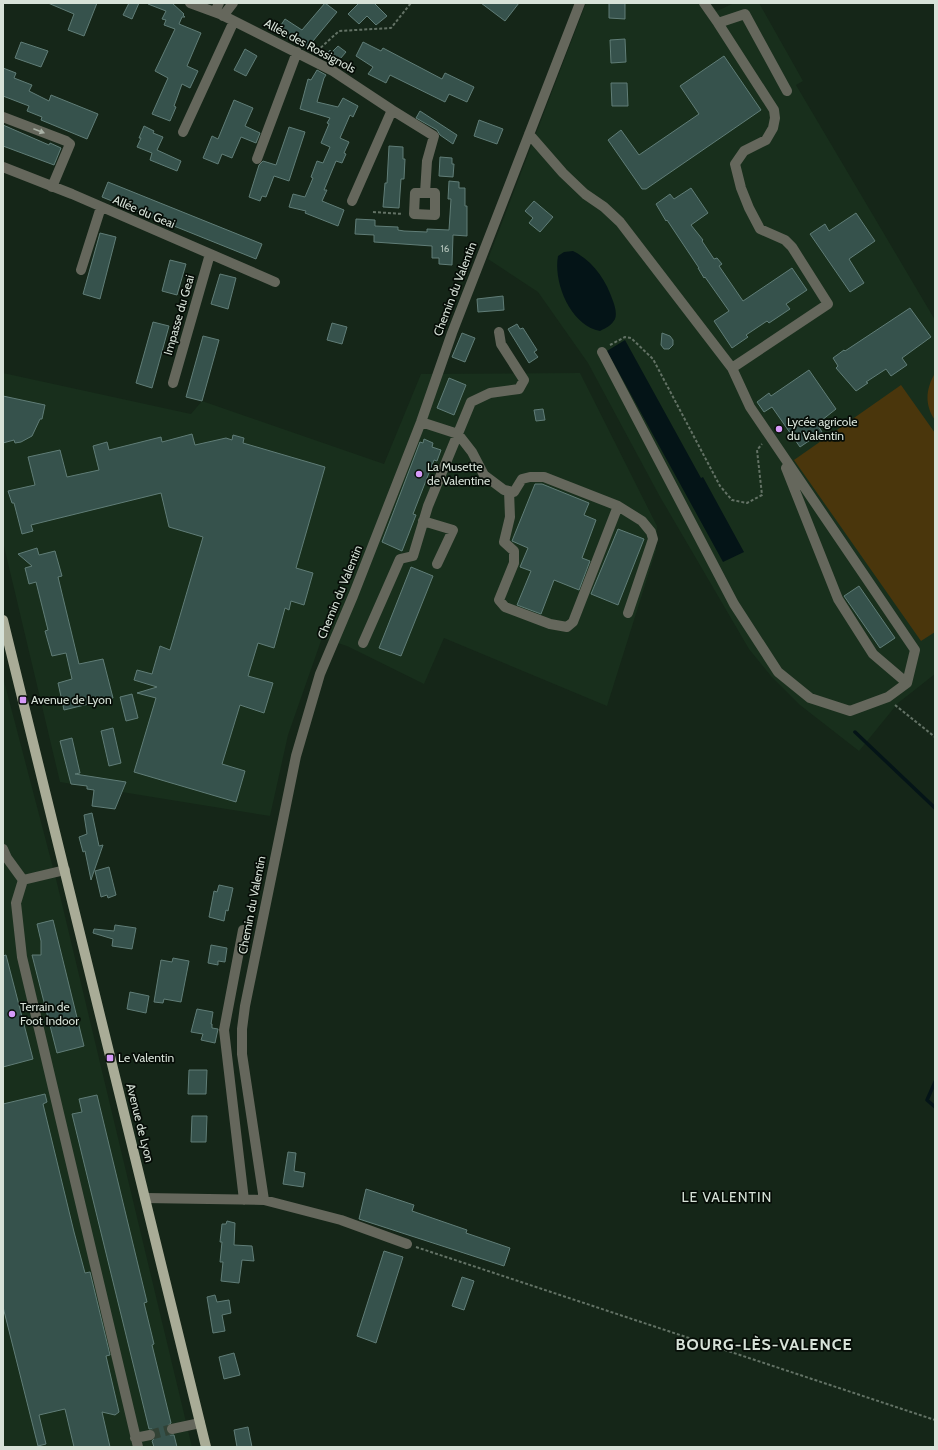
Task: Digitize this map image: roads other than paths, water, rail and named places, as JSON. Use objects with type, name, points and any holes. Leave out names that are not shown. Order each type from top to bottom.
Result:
[{"type":"main road","name":"Avenue de Lyon","points":[[3,620],[5,637],[206,1447]]},
{"type":"street","name":"Allée des Rossignols","points":[[190,3],[219,10],[234,21],[333,71],[434,136],[427,161],[425,193]]},
{"type":"street","points":[[219,10],[233,3]]},
{"type":"street","name":"Chemin du Valentin","points":[[264,1200],[242,1054],[242,1029],[245,1006],[296,756],[320,674],[353,596],[421,422],[452,333],[580,3]]},
{"type":"street","points":[[704,3],[774,110],[776,118],[773,128],[766,140],[744,151],[735,164],[741,188],[749,208],[760,228],[785,240],[792,246],[828,304],[732,368]]},
{"type":"street","points":[[718,23],[745,14],[787,91]]},
{"type":"street","points":[[183,132],[234,21]]},
{"type":"street","points":[[257,159],[297,52]]},
{"type":"street","points":[[352,201],[392,110]]},
{"type":"street","points":[[3,117],[66,141],[70,144],[52,187]]},
{"type":"street","points":[[529,134],[563,173],[585,194],[604,207],[620,222],[732,368],[750,406],[915,650],[907,683],[888,697],[850,711],[810,698],[778,672],[734,604],[602,352]]},
{"type":"street","name":"Allée du Geai","points":[[3,167],[101,207],[274,282]]},
{"type":"street","points":[[415,193],[425,193],[435,193],[435,215],[414,214],[415,193]]},
{"type":"street","points":[[81,270],[101,207]]},
{"type":"street","name":"Impasse du Geai","points":[[173,383],[210,254]]},
{"type":"street","points":[[364,643],[400,559],[413,556],[428,506],[471,402],[490,393],[519,389],[524,380],[501,344],[499,332]]},
{"type":"street","points":[[421,422],[458,434],[472,452],[484,475],[504,490],[514,492],[522,479],[530,477],[544,477],[618,506],[642,521],[651,532],[653,538],[628,613]]},
{"type":"street","points":[[779,450],[838,599],[873,654],[907,683]]},
{"type":"street","points":[[509,491],[510,517],[504,542],[514,551],[514,563],[498,600],[505,607],[550,624],[567,627],[573,622],[618,506]]},
{"type":"street","points":[[423,521],[453,530],[437,564]]},
{"type":"street","points":[[3,849],[7,858],[23,880]]},
{"type":"street","points":[[23,880],[64,870]]},
{"type":"street","points":[[23,880],[16,903],[22,957],[136,1443],[150,1435]]},
{"type":"street","points":[[243,930],[224,1030],[246,1200]]},
{"type":"street","points":[[145,1198],[264,1200],[341,1220],[407,1244]]},
{"type":"street","points":[[172,1429],[200,1423]]},
{"type":"waterway","points":[[855,732],[935,808]]},
{"type":"waterway","points":[[935,1082],[927,1100],[935,1107]]},
{"type":"tunnel","points":[[150,1435],[172,1429]]},
{"type":"place","name":"Lycée agricole du Valentin","points":[[779,429]]},
{"type":"place","name":"La Musette de Valentine","points":[[419,474]]},
{"type":"place","name":"Avenue de Lyon","points":[[23,700]]},
{"type":"place","name":"Terrain de Foot Indoor","points":[[12,1014]]},
{"type":"place","name":"Le Valentin","points":[[110,1058]]},
{"type":"district","name":"LE VALENTIN","points":[[727,1197]]},
{"type":"district","name":"BOURG-LÈS-VALENCE","points":[[764,1344]]}]
